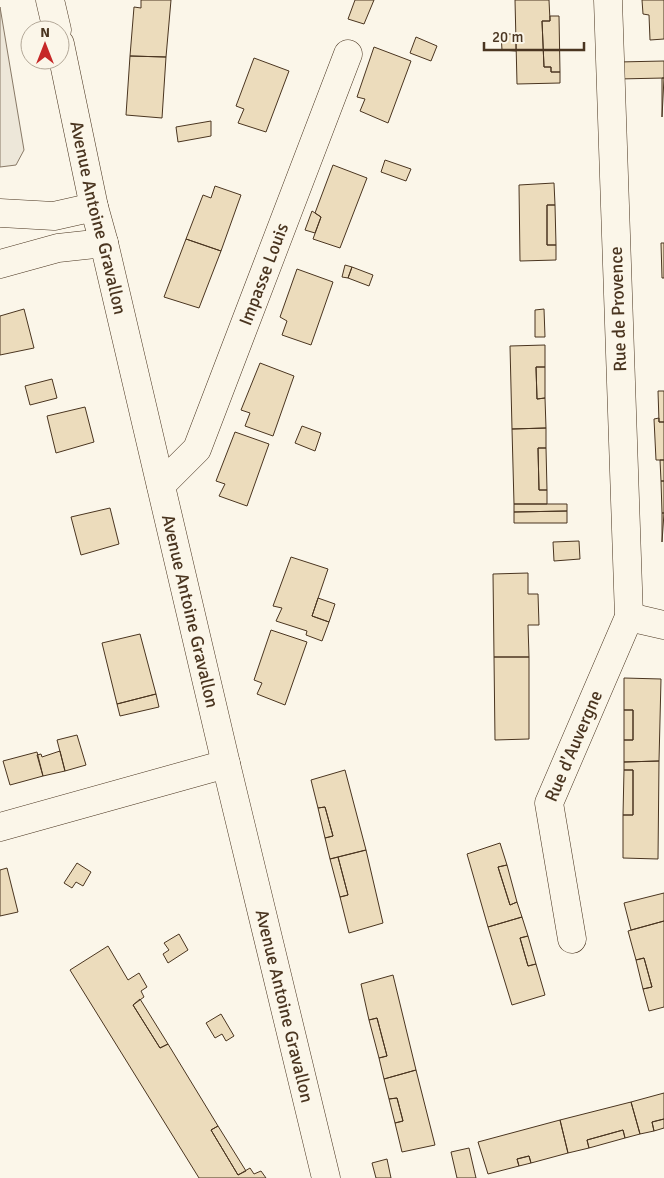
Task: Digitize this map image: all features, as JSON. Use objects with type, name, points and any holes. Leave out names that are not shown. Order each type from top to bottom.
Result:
[{"type":"street","points":[[50,0],[55,20]]},
{"type":"street","name":"Rue de Provence","points":[[608,0],[629,618]]},
{"type":"street","name":"Impasse Louis","points":[[161,485],[197,449],[348,54]]},
{"type":"street","name":"Avenue Antoine Gravallon","points":[[65,70],[94,207],[104,242],[226,764],[326,1178]]},
{"type":"street","points":[[0,212],[54,216],[94,207]]},
{"type":"street","points":[[0,264],[58,248],[104,242]]},
{"type":"street","points":[[629,618],[664,625]]},
{"type":"street","name":"Rue d'Auvergne","points":[[572,939],[549,803],[629,618]]},
{"type":"street","points":[[0,827],[226,764]]},
{"type":"shaded area","points":[[0,7],[24,150],[16,165],[0,167]]},
{"type":"building","points":[[141,0],[171,0],[166,57],[130,56],[134,7],[141,8]]},
{"type":"building","points":[[355,0],[374,0],[364,24],[348,19]]},
{"type":"building","points":[[515,0],[549,0],[550,21],[542,21],[544,67],[551,67],[551,72],[560,72],[560,83],[517,84]]},
{"type":"building","points":[[642,0],[664,0],[664,39],[650,40],[649,15],[643,14]]},
{"type":"building","points":[[550,16],[559,16],[560,72],[551,72],[551,67],[544,67],[542,21],[550,21]]},
{"type":"building","points":[[501,34],[516,34],[516,51],[502,50]]},
{"type":"building","points":[[416,37],[437,46],[431,61],[410,53]]},
{"type":"building","points":[[374,47],[411,61],[388,123],[360,111],[365,99],[357,97]]},
{"type":"building","points":[[130,56],[166,57],[162,118],[126,115]]},
{"type":"building","points":[[254,58],[289,71],[266,132],[238,123],[244,109],[236,106]]},
{"type":"building","points":[[664,61],[664,78],[618,79],[618,62]]},
{"type":"building","points":[[662,78],[664,78],[662,117]]},
{"type":"building","points":[[211,121],[211,136],[178,142],[176,127]]},
{"type":"building","points":[[385,160],[411,169],[406,181],[381,172]]},
{"type":"building","points":[[333,165],[367,178],[340,248],[313,239],[321,217],[315,213]]},
{"type":"building","points":[[554,183],[555,205],[547,205],[547,245],[556,245],[556,260],[520,261],[519,185]]},
{"type":"building","points":[[215,186],[241,195],[221,251],[186,239],[203,195],[211,198]]},
{"type":"building","points":[[547,205],[555,205],[556,245],[547,245]]},
{"type":"building","points":[[312,211],[321,217],[315,233],[305,230]]},
{"type":"building","points":[[186,239],[221,251],[199,308],[164,297]]},
{"type":"building","points":[[661,243],[664,243],[664,278],[662,278]]},
{"type":"building","points":[[345,265],[352,267],[348,278],[342,277]]},
{"type":"building","points":[[352,267],[373,275],[369,286],[348,278]]},
{"type":"building","points":[[297,269],[333,282],[311,345],[282,335],[287,321],[280,317]]},
{"type":"building","points":[[24,309],[34,348],[0,355],[0,316]]},
{"type":"building","points":[[544,309],[545,337],[535,337],[535,310]]},
{"type":"building","points":[[545,345],[545,367],[536,367],[537,399],[545,398],[546,428],[512,429],[510,346]]},
{"type":"building","points":[[260,363],[294,376],[273,436],[245,426],[250,413],[241,410]]},
{"type":"building","points":[[536,367],[545,367],[545,398],[537,399]]},
{"type":"building","points":[[52,379],[57,398],[30,405],[25,386]]},
{"type":"building","points":[[658,391],[664,391],[664,422],[659,422]]},
{"type":"building","points":[[85,407],[94,442],[56,453],[47,416]]},
{"type":"building","points":[[659,418],[659,422],[664,422],[664,460],[656,460],[654,419]]},
{"type":"building","points":[[302,426],[321,433],[315,451],[295,443]]},
{"type":"building","points":[[546,428],[546,448],[538,448],[539,490],[547,490],[547,504],[514,504],[512,429]]},
{"type":"building","points":[[235,432],[269,444],[247,506],[219,496],[225,484],[216,481]]},
{"type":"building","points":[[538,448],[546,448],[547,490],[539,490]]},
{"type":"building","points":[[660,460],[664,460],[664,481],[661,481]]},
{"type":"building","points":[[661,481],[664,481],[664,513],[662,513]]},
{"type":"building","points":[[514,504],[567,504],[567,511],[514,512]]},
{"type":"building","points":[[110,508],[119,544],[81,555],[71,517]]},
{"type":"building","points":[[567,511],[567,523],[514,523],[514,512]]},
{"type":"building","points":[[662,513],[664,513],[662,542]]},
{"type":"building","points":[[579,541],[580,559],[554,561],[553,542]]},
{"type":"building","points":[[291,557],[328,569],[312,616],[329,622],[322,641],[306,635],[307,631],[276,621],[282,608],[273,606]]},
{"type":"building","points":[[528,573],[528,594],[538,594],[539,625],[528,625],[529,657],[494,657],[493,574]]},
{"type":"building","points":[[318,598],[335,604],[329,622],[312,616]]},
{"type":"building","points":[[271,630],[307,642],[285,705],[257,694],[262,683],[254,680]]},
{"type":"building","points":[[140,634],[156,694],[117,704],[102,643]]},
{"type":"building","points":[[494,657],[529,657],[529,739],[495,740]]},
{"type":"building","points":[[624,678],[661,679],[659,761],[624,762],[624,740],[633,740],[633,710],[624,710]]},
{"type":"building","points":[[156,694],[159,707],[120,716],[117,704]]},
{"type":"building","points":[[624,710],[633,710],[633,740],[624,740]]},
{"type":"building","points":[[77,735],[86,765],[65,771],[57,740]]},
{"type":"building","points":[[60,751],[65,771],[43,776],[37,755],[41,754],[42,757]]},
{"type":"building","points":[[37,752],[43,776],[10,785],[3,761]]},
{"type":"building","points":[[659,761],[658,859],[623,858],[623,815],[633,815],[633,770],[624,770],[624,762]]},
{"type":"building","points":[[345,770],[366,850],[330,859],[325,838],[333,836],[325,807],[318,808],[311,780]]},
{"type":"building","points":[[624,770],[633,770],[633,815],[623,815]]},
{"type":"building","points":[[325,807],[333,836],[325,838],[318,808]]},
{"type":"building","points":[[500,843],[507,865],[498,867],[510,905],[517,902],[522,917],[488,927],[467,854]]},
{"type":"building","points":[[366,850],[383,923],[349,933],[340,897],[348,895],[338,857]]},
{"type":"building","points":[[338,857],[348,895],[340,897],[330,859]]},
{"type":"building","points":[[77,863],[91,872],[83,886],[76,882],[72,888],[64,883]]},
{"type":"building","points":[[507,865],[517,902],[510,905],[498,867]]},
{"type":"building","points":[[7,868],[18,912],[0,916],[0,870]]},
{"type":"building","points":[[664,893],[664,921],[631,930],[624,903]]},
{"type":"building","points":[[522,917],[528,936],[520,938],[528,966],[536,964],[545,995],[512,1005],[488,927]]},
{"type":"building","points":[[664,921],[664,1007],[649,1011],[643,989],[652,987],[644,958],[636,960],[628,931]]},
{"type":"building","points":[[179,934],[188,950],[168,963],[163,954],[169,950],[164,943]]},
{"type":"building","points":[[528,936],[536,964],[528,966],[520,938]]},
{"type":"building","points":[[108,946],[128,980],[139,973],[147,987],[141,991],[144,997],[133,1005],[160,1048],[168,1044],[218,1126],[211,1130],[238,1175],[250,1168],[254,1174],[261,1171],[266,1178],[199,1178],[70,970]]},
{"type":"building","points":[[644,958],[652,987],[643,989],[636,960]]},
{"type":"building","points":[[393,975],[416,1070],[384,1079],[379,1058],[387,1056],[377,1018],[369,1020],[361,984]]},
{"type":"building","points":[[140,999],[168,1044],[160,1048],[133,1005]]},
{"type":"building","points":[[221,1014],[234,1036],[226,1041],[222,1034],[215,1038],[206,1023]]},
{"type":"building","points":[[377,1018],[387,1056],[379,1058],[369,1020]]},
{"type":"building","points":[[416,1070],[435,1145],[402,1152],[395,1123],[403,1121],[397,1098],[389,1099],[384,1079]]},
{"type":"building","points":[[664,1093],[664,1119],[652,1122],[654,1131],[640,1134],[631,1102]]},
{"type":"building","points":[[397,1098],[403,1121],[395,1123],[389,1099]]},
{"type":"building","points":[[631,1102],[640,1134],[625,1138],[623,1130],[587,1140],[589,1148],[568,1153],[560,1120]]},
{"type":"building","points":[[664,1119],[664,1128],[654,1131],[652,1122]]},
{"type":"building","points":[[560,1120],[568,1153],[531,1163],[529,1156],[517,1159],[519,1166],[488,1174],[478,1142]]},
{"type":"building","points":[[218,1126],[246,1171],[238,1175],[211,1130]]},
{"type":"building","points":[[623,1130],[625,1138],[589,1148],[587,1140]]},
{"type":"building","points":[[469,1148],[476,1178],[457,1178],[451,1152]]},
{"type":"building","points":[[529,1156],[531,1163],[519,1166],[517,1159]]},
{"type":"building","points":[[387,1159],[391,1178],[376,1178],[372,1163]]}]
